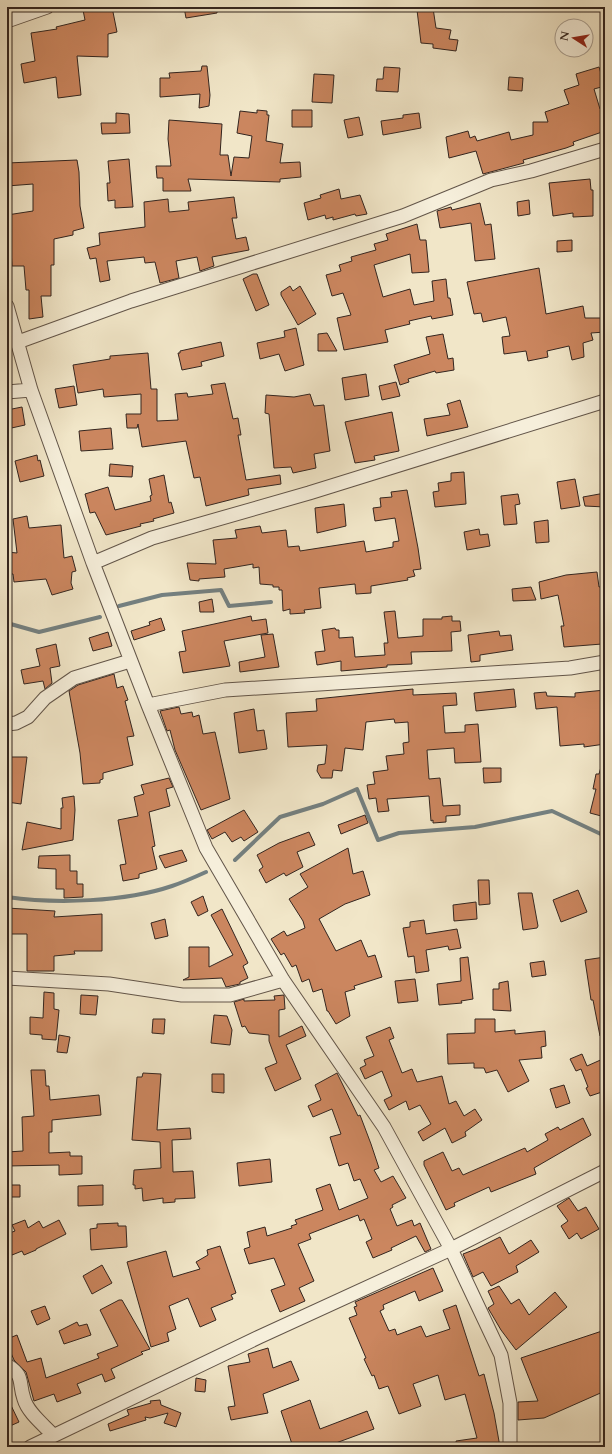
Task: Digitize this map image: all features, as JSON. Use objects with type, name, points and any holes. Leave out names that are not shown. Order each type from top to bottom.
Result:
[{"type":"street","points":[[7,21],[46,7]]},
{"type":"street","points":[[18,342],[131,300],[403,216],[491,180],[531,171],[605,149]]},
{"type":"street","points":[[7,306],[31,390],[93,563],[130,661],[206,848],[283,980],[384,1127],[451,1249],[501,1355],[510,1403],[510,1447]]},
{"type":"street","points":[[7,392],[31,390]]},
{"type":"street","points":[[93,563],[152,538],[309,493],[605,401]]},
{"type":"street","points":[[7,724],[16,723],[28,717],[45,698],[74,678],[130,661]]},
{"type":"street","points":[[148,705],[224,690],[570,668],[605,662]]},
{"type":"street","points":[[7,978],[109,984],[189,995],[230,995],[283,980]]},
{"type":"street","points":[[30,1447],[451,1249],[605,1172]]},
{"type":"street","points":[[7,1365],[16,1370],[22,1381],[24,1399],[34,1414],[53,1435]]},
{"type":"building","points":[[112,7],[117,32],[108,34],[108,57],[77,56],[81,95],[58,98],[56,77],[24,83],[21,64],[35,61],[31,33],[57,29],[56,27],[85,20],[83,10]]},
{"type":"building","points":[[184,7],[217,7],[217,13],[186,18]]},
{"type":"building","points":[[433,8],[436,28],[451,30],[449,39],[458,40],[456,51],[433,48],[433,44],[421,43],[417,10]]},
{"type":"building","points":[[202,66],[207,66],[210,95],[209,106],[199,108],[200,94],[160,97],[160,78],[170,78],[169,73],[201,71]]},
{"type":"building","points":[[384,67],[400,68],[398,92],[376,91],[377,79],[383,79]]},
{"type":"building","points":[[599,67],[605,86],[594,89],[600,109],[605,107],[605,131],[573,142],[574,145],[566,148],[523,160],[524,163],[483,174],[476,151],[449,158],[446,137],[468,131],[470,138],[475,136],[477,141],[509,132],[511,140],[533,135],[533,122],[548,122],[545,112],[569,104],[564,90],[579,85],[576,74]]},
{"type":"building","points":[[314,74],[334,75],[332,103],[312,102]]},
{"type":"building","points":[[509,77],[523,78],[522,91],[508,90]]},
{"type":"building","points":[[257,110],[267,111],[267,115],[269,115],[266,141],[283,144],[280,163],[300,162],[301,177],[280,179],[280,182],[188,179],[191,191],[163,191],[163,178],[157,178],[156,166],[171,166],[168,139],[169,120],[222,124],[220,155],[228,155],[231,176],[234,157],[249,158],[252,136],[237,133],[240,111],[257,113]]},
{"type":"building","points":[[292,110],[312,110],[312,127],[292,127]]},
{"type":"building","points":[[116,113],[129,114],[130,133],[102,134],[101,123],[116,123]]},
{"type":"building","points":[[419,113],[421,128],[383,135],[381,121],[403,118],[403,115]]},
{"type":"building","points":[[359,117],[363,135],[348,138],[344,120]]},
{"type":"building","points":[[129,159],[133,207],[115,208],[115,200],[108,201],[107,183],[110,183],[108,161]]},
{"type":"building","points":[[77,160],[79,172],[80,206],[84,228],[73,231],[73,235],[54,239],[54,265],[51,265],[51,296],[41,296],[43,317],[29,319],[29,290],[26,290],[24,266],[12,266],[10,233],[7,215],[33,211],[33,184],[7,186],[7,163]]},
{"type":"building","points":[[590,179],[591,190],[593,190],[593,216],[573,217],[573,213],[553,216],[549,183]]},
{"type":"building","points":[[339,189],[341,199],[360,195],[367,214],[356,216],[355,214],[333,220],[333,217],[326,219],[325,215],[308,220],[304,203],[321,198],[320,195]]},
{"type":"building","points":[[234,197],[237,218],[232,218],[236,239],[246,237],[249,250],[212,257],[214,266],[200,271],[197,257],[176,261],[179,278],[160,283],[155,262],[145,263],[144,257],[107,261],[110,280],[100,282],[96,258],[90,259],[87,248],[100,245],[99,233],[145,227],[144,202],[168,199],[169,212],[189,210],[188,202]]},
{"type":"building","points":[[529,200],[530,214],[518,216],[517,202]]},
{"type":"building","points":[[480,203],[485,225],[491,224],[495,259],[475,261],[471,223],[440,228],[437,211],[451,207],[452,210]]},
{"type":"building","points":[[417,224],[420,240],[426,240],[429,272],[412,273],[410,254],[374,265],[383,297],[410,289],[414,305],[434,301],[432,281],[446,279],[448,298],[450,298],[453,315],[432,319],[431,316],[409,321],[410,324],[385,330],[388,342],[344,350],[337,318],[351,315],[343,293],[332,296],[326,275],[341,271],[339,265],[352,261],[351,257],[376,250],[374,244],[388,240],[386,234]]},
{"type":"building","points":[[572,240],[572,251],[557,252],[557,241]]},
{"type":"building","points":[[539,268],[546,314],[583,306],[585,318],[605,318],[605,332],[591,333],[593,340],[583,343],[584,357],[572,360],[569,346],[547,351],[548,357],[528,361],[526,351],[504,354],[502,337],[510,336],[506,317],[483,322],[481,313],[474,314],[467,282]]},
{"type":"building","points":[[253,274],[257,274],[269,305],[256,311],[243,279]]},
{"type":"building","points":[[290,286],[293,291],[300,286],[316,314],[298,325],[281,295],[281,292]]},
{"type":"building","points":[[296,328],[304,365],[285,371],[279,354],[260,359],[257,343],[285,337],[284,331]]},
{"type":"building","points":[[327,333],[337,351],[318,351],[318,334]]},
{"type":"building","points":[[443,334],[448,359],[453,358],[454,370],[436,373],[435,371],[408,379],[409,382],[400,385],[394,365],[430,354],[426,337]]},
{"type":"building","points":[[221,342],[224,356],[201,362],[202,366],[182,370],[178,353],[180,353],[180,351]]},
{"type":"building","points":[[148,353],[151,389],[157,389],[157,421],[178,420],[175,394],[187,393],[188,397],[213,394],[211,385],[225,383],[233,419],[238,418],[241,435],[238,435],[246,480],[280,475],[281,484],[248,489],[249,495],[206,506],[200,477],[194,478],[186,441],[142,447],[138,424],[137,428],[127,428],[126,414],[141,414],[141,394],[104,397],[103,389],[78,393],[73,365],[110,359],[110,356]]},
{"type":"building","points":[[366,374],[369,396],[345,400],[342,378]]},
{"type":"building","points":[[396,382],[400,396],[382,400],[379,386]]},
{"type":"building","points":[[74,386],[77,405],[59,408],[55,389]]},
{"type":"building","points":[[310,394],[314,406],[324,405],[330,451],[314,454],[316,468],[293,473],[291,467],[274,468],[269,414],[265,413],[266,395],[294,397]]},
{"type":"building","points":[[460,400],[468,427],[427,436],[424,419],[450,415],[447,404]]},
{"type":"building","points":[[22,407],[25,425],[7,429],[7,410]]},
{"type":"building","points":[[392,412],[399,451],[374,456],[375,460],[355,463],[345,422]]},
{"type":"building","points":[[111,428],[113,449],[81,451],[79,431]]},
{"type":"building","points":[[37,455],[38,461],[40,460],[44,476],[20,482],[15,461]]},
{"type":"building","points":[[110,464],[133,466],[132,477],[109,476]]},
{"type":"building","points":[[464,472],[466,504],[435,507],[433,492],[439,491],[438,483],[451,481],[451,473]]},
{"type":"building","points":[[164,475],[169,503],[171,502],[174,513],[153,519],[154,521],[140,524],[141,526],[106,535],[95,512],[90,513],[85,494],[108,487],[115,510],[151,501],[150,496],[152,495],[149,479]]},
{"type":"building","points":[[575,479],[580,506],[561,509],[557,482]]},
{"type":"building","points":[[407,490],[421,569],[413,570],[415,576],[407,578],[408,580],[371,586],[371,593],[356,594],[355,584],[319,588],[321,608],[304,610],[305,613],[290,614],[290,609],[283,611],[282,590],[279,590],[279,587],[273,587],[273,585],[260,584],[259,567],[253,568],[253,564],[224,569],[225,577],[199,579],[199,581],[190,580],[187,563],[216,564],[213,540],[237,538],[235,530],[260,526],[262,533],[286,530],[288,547],[299,546],[300,551],[364,541],[366,552],[393,547],[393,542],[399,541],[395,518],[375,521],[373,508],[381,507],[380,498],[392,497],[391,492]]},
{"type":"building","points":[[605,493],[605,507],[585,506],[583,497]]},
{"type":"building","points":[[518,494],[520,504],[515,505],[517,524],[504,525],[501,496]]},
{"type":"building","points":[[344,504],[346,526],[317,533],[315,508]]},
{"type":"building","points":[[27,516],[29,528],[61,525],[64,558],[72,556],[76,571],[72,572],[71,583],[73,589],[52,595],[46,579],[14,582],[13,574],[7,574],[7,552],[17,553],[13,519]]},
{"type":"building","points":[[548,520],[549,542],[536,543],[534,522]]},
{"type":"building","points":[[479,529],[480,535],[488,534],[490,546],[467,550],[464,532]]},
{"type":"building","points":[[597,572],[599,587],[605,586],[605,638],[601,639],[602,644],[564,647],[561,626],[564,626],[558,595],[541,599],[539,582],[566,575]]},
{"type":"building","points":[[531,587],[536,600],[513,601],[512,589]]},
{"type":"building","points":[[212,599],[214,612],[200,612],[199,602]]},
{"type":"building","points":[[395,611],[398,638],[423,636],[423,619],[442,619],[442,617],[452,616],[452,621],[460,621],[461,631],[451,632],[452,651],[411,652],[412,664],[387,665],[387,667],[341,671],[341,661],[317,665],[315,652],[325,651],[322,630],[335,628],[336,630],[339,630],[339,638],[353,637],[355,657],[385,655],[384,643],[388,643],[384,612]]},
{"type":"building","points":[[251,616],[252,621],[266,619],[268,633],[224,641],[230,666],[183,673],[179,652],[186,651],[182,631]]},
{"type":"building","points":[[161,618],[165,630],[134,640],[131,631],[150,625],[149,622]]},
{"type":"building","points":[[499,631],[500,636],[511,635],[513,650],[480,655],[480,661],[471,662],[468,635]]},
{"type":"building","points":[[108,632],[112,646],[93,651],[89,638]]},
{"type":"building","points":[[273,634],[279,667],[240,672],[239,662],[265,657],[261,635]]},
{"type":"building","points":[[56,644],[60,666],[50,668],[52,683],[45,689],[43,681],[24,684],[21,670],[40,666],[36,649]]},
{"type":"building","points":[[114,674],[117,688],[123,686],[128,700],[125,701],[134,736],[127,737],[133,765],[103,773],[103,779],[100,780],[100,783],[83,784],[80,753],[69,691],[78,685]]},
{"type":"building","points":[[413,689],[413,695],[456,693],[457,705],[443,706],[445,733],[465,732],[465,725],[478,724],[481,762],[455,763],[454,748],[427,750],[429,779],[440,778],[443,806],[460,805],[460,815],[446,816],[446,822],[433,823],[433,820],[431,821],[429,796],[387,799],[389,811],[378,812],[376,798],[369,799],[367,785],[375,784],[373,772],[388,770],[386,756],[404,754],[403,743],[409,742],[408,722],[395,723],[394,719],[366,722],[363,750],[345,748],[342,771],[333,770],[332,778],[321,778],[317,771],[318,765],[325,764],[327,745],[288,747],[286,713],[317,711],[316,699]]},
{"type":"building","points":[[514,689],[516,707],[476,711],[474,693]]},
{"type":"building","points":[[605,690],[605,744],[584,747],[584,744],[560,746],[557,707],[536,709],[534,693],[546,692],[547,696],[575,697],[575,693]]},
{"type":"building","points":[[179,707],[181,714],[192,712],[193,717],[199,715],[203,734],[215,732],[230,799],[201,810],[175,750],[170,730],[167,731],[160,711]]},
{"type":"building","points":[[254,709],[257,731],[264,730],[267,749],[239,753],[234,713]]},
{"type":"building","points":[[7,757],[27,757],[21,804],[7,802]]},
{"type":"building","points":[[601,767],[605,767],[605,817],[590,813],[596,789],[593,789],[596,774],[599,774]]},
{"type":"building","points":[[483,768],[501,768],[501,782],[484,783]]},
{"type":"building","points":[[169,778],[173,787],[166,789],[170,806],[149,812],[155,846],[152,847],[157,869],[139,874],[139,878],[123,881],[120,865],[126,864],[118,820],[138,816],[134,797],[144,794],[141,785]]},
{"type":"building","points":[[74,796],[75,810],[73,840],[22,850],[27,822],[61,829],[61,808],[63,808],[62,798]]},
{"type":"building","points":[[244,810],[258,832],[244,841],[241,837],[232,842],[225,832],[212,839],[207,830]]},
{"type":"building","points":[[365,815],[368,823],[341,834],[338,825]]},
{"type":"building","points":[[309,832],[315,845],[297,852],[303,867],[286,876],[284,873],[266,883],[259,870],[263,867],[257,855],[279,843]]},
{"type":"building","points":[[348,848],[353,874],[363,871],[370,895],[345,904],[319,919],[336,951],[361,940],[368,957],[375,955],[382,977],[354,986],[355,989],[345,992],[350,1016],[336,1024],[327,1011],[322,989],[313,992],[309,979],[302,982],[296,965],[292,967],[284,953],[281,955],[271,939],[284,931],[287,936],[305,928],[303,921],[289,899],[308,887],[300,874]]},
{"type":"building","points":[[182,850],[187,861],[165,868],[159,856]]},
{"type":"building","points":[[70,855],[70,871],[77,871],[77,884],[83,884],[83,897],[64,898],[64,889],[56,889],[56,869],[38,868],[39,856]]},
{"type":"building","points":[[478,880],[489,880],[490,904],[479,905]]},
{"type":"building","points":[[578,890],[587,912],[561,922],[553,900]]},
{"type":"building","points":[[518,893],[532,893],[538,926],[537,928],[523,930]]},
{"type":"building","points":[[203,896],[208,911],[198,916],[191,902]]},
{"type":"building","points":[[476,902],[477,919],[454,921],[453,905]]},
{"type":"building","points":[[7,908],[55,911],[54,917],[102,914],[102,951],[74,951],[75,954],[54,956],[54,971],[27,971],[27,934],[7,934]]},
{"type":"building","points":[[222,909],[248,963],[243,966],[248,978],[240,982],[240,984],[226,987],[222,978],[183,980],[189,977],[189,947],[209,947],[209,967],[233,955],[211,915]]},
{"type":"building","points":[[165,919],[168,936],[155,939],[151,923]]},
{"type":"building","points":[[424,920],[426,934],[457,929],[461,948],[449,950],[448,946],[426,950],[429,971],[416,973],[414,956],[408,957],[403,928],[410,927],[410,922]]},
{"type":"building","points":[[468,957],[473,999],[461,1001],[462,1003],[439,1005],[437,984],[461,981],[460,958]]},
{"type":"building","points":[[605,957],[605,1036],[600,1036],[593,1000],[591,1000],[585,960]]},
{"type":"building","points":[[544,961],[546,975],[532,977],[530,963]]},
{"type":"building","points":[[415,979],[418,1001],[398,1003],[395,981]]},
{"type":"building","points":[[508,981],[511,1011],[493,1010],[493,989],[499,989],[499,983]]},
{"type":"building","points":[[44,992],[54,993],[54,1009],[59,1010],[56,1040],[42,1039],[42,1035],[30,1034],[30,1017],[43,1018]]},
{"type":"building","points":[[81,995],[98,996],[96,1015],[80,1014]]},
{"type":"building","points":[[284,995],[285,1009],[279,1010],[279,1037],[302,1026],[306,1036],[286,1045],[301,1079],[275,1091],[265,1068],[277,1063],[269,1041],[269,1035],[249,1033],[245,1026],[242,1027],[234,1002],[244,999],[244,1001],[275,1000],[274,996]]},
{"type":"building","points":[[214,1015],[227,1016],[232,1030],[230,1045],[211,1043]]},
{"type":"building","points":[[153,1019],[165,1019],[164,1034],[152,1033]]},
{"type":"building","points":[[475,1019],[495,1019],[495,1032],[515,1030],[515,1034],[545,1031],[546,1046],[541,1047],[542,1058],[519,1060],[529,1081],[508,1092],[497,1070],[486,1073],[484,1068],[474,1068],[474,1063],[448,1064],[447,1034],[475,1033]]},
{"type":"building","points":[[390,1027],[394,1038],[389,1040],[402,1073],[412,1069],[417,1082],[442,1076],[449,1104],[456,1101],[464,1116],[475,1109],[482,1120],[465,1132],[466,1136],[452,1143],[445,1128],[423,1141],[418,1132],[431,1124],[420,1105],[409,1110],[406,1101],[389,1110],[384,1100],[392,1096],[382,1071],[365,1079],[360,1068],[366,1065],[364,1060],[374,1056],[366,1037]]},
{"type":"building","points":[[59,1035],[70,1037],[67,1053],[57,1052]]},
{"type":"building","points":[[582,1054],[587,1066],[605,1058],[605,1091],[590,1096],[586,1088],[588,1087],[581,1069],[576,1071],[570,1059]]},
{"type":"building","points":[[31,1070],[45,1070],[46,1086],[49,1086],[50,1100],[99,1095],[101,1115],[52,1120],[52,1132],[49,1132],[49,1153],[70,1152],[70,1156],[82,1156],[82,1174],[59,1175],[59,1165],[7,1166],[7,1152],[23,1151],[22,1117],[34,1116]]},
{"type":"building","points":[[143,1073],[161,1074],[157,1130],[190,1128],[191,1139],[172,1140],[173,1172],[193,1171],[195,1198],[175,1199],[175,1202],[163,1203],[163,1198],[143,1201],[142,1188],[135,1189],[135,1185],[133,1185],[134,1170],[161,1168],[160,1142],[132,1140],[137,1077],[142,1077]]},
{"type":"building","points":[[337,1073],[358,1116],[360,1115],[379,1168],[374,1170],[381,1182],[393,1176],[406,1198],[392,1205],[393,1207],[390,1209],[397,1226],[412,1220],[414,1226],[420,1223],[431,1249],[425,1252],[416,1236],[391,1248],[392,1250],[373,1258],[366,1242],[372,1239],[364,1219],[360,1221],[358,1215],[309,1234],[311,1239],[298,1244],[314,1281],[299,1288],[305,1301],[280,1312],[271,1290],[285,1285],[274,1258],[249,1264],[244,1249],[250,1247],[247,1232],[265,1227],[267,1236],[292,1228],[291,1226],[297,1224],[295,1220],[323,1210],[316,1189],[330,1184],[339,1210],[368,1198],[360,1179],[354,1181],[348,1163],[339,1166],[330,1137],[341,1134],[332,1109],[313,1117],[308,1106],[321,1100],[315,1085]]},
{"type":"building","points":[[212,1074],[224,1074],[224,1093],[212,1092]]},
{"type":"building","points":[[564,1085],[570,1103],[556,1108],[550,1089]]},
{"type":"building","points":[[583,1118],[591,1135],[534,1168],[536,1174],[491,1192],[489,1187],[454,1203],[455,1206],[446,1210],[424,1165],[424,1161],[443,1152],[452,1171],[459,1168],[463,1175],[525,1148],[527,1152],[548,1140],[545,1134],[558,1127],[560,1130]]},
{"type":"building","points":[[270,1159],[272,1182],[239,1186],[237,1163]]},
{"type":"building","points":[[7,1185],[20,1185],[20,1197],[7,1197]]},
{"type":"building","points":[[103,1185],[103,1205],[78,1206],[78,1186]]},
{"type":"building","points":[[569,1198],[578,1211],[586,1207],[599,1229],[581,1239],[577,1233],[569,1239],[561,1226],[568,1221],[557,1206]]},
{"type":"building","points":[[25,1220],[28,1228],[39,1221],[43,1228],[59,1220],[66,1234],[24,1255],[22,1251],[12,1255],[7,1242],[7,1234],[15,1231],[12,1225]]},
{"type":"building","points":[[118,1223],[118,1226],[126,1226],[127,1247],[91,1250],[90,1229],[97,1228],[97,1224]]},
{"type":"building","points":[[500,1237],[509,1254],[531,1240],[539,1252],[516,1266],[518,1272],[491,1286],[483,1272],[473,1277],[463,1254]]},
{"type":"building","points":[[220,1246],[236,1293],[231,1295],[233,1299],[211,1308],[216,1320],[200,1327],[188,1298],[169,1306],[176,1329],[167,1333],[169,1341],[151,1347],[127,1262],[166,1251],[173,1277],[200,1269],[196,1262],[208,1255],[207,1250]]},
{"type":"building","points":[[102,1265],[112,1283],[92,1294],[83,1276]]},
{"type":"building","points":[[433,1268],[443,1291],[419,1301],[415,1291],[383,1305],[384,1309],[380,1311],[389,1331],[395,1329],[397,1335],[421,1326],[426,1337],[450,1329],[443,1310],[456,1305],[479,1376],[484,1374],[494,1413],[500,1447],[457,1447],[456,1441],[477,1438],[465,1394],[445,1400],[438,1375],[413,1384],[421,1406],[399,1414],[388,1386],[379,1389],[374,1375],[372,1376],[364,1359],[366,1358],[349,1318],[357,1315],[354,1307],[357,1306],[355,1302]]},
{"type":"building","points":[[499,1286],[511,1304],[519,1299],[529,1315],[555,1292],[567,1307],[516,1350],[501,1330],[488,1308],[494,1304],[488,1291]]},
{"type":"building","points":[[119,1300],[122,1300],[150,1349],[141,1352],[143,1354],[111,1369],[115,1378],[105,1382],[102,1374],[77,1384],[81,1393],[57,1402],[54,1394],[34,1401],[26,1372],[14,1360],[11,1353],[7,1354],[7,1339],[17,1335],[27,1362],[41,1358],[46,1378],[99,1358],[97,1354],[118,1346],[100,1310]]},
{"type":"building","points":[[45,1306],[50,1319],[37,1325],[31,1311]]},
{"type":"building","points":[[77,1322],[79,1326],[87,1324],[91,1335],[64,1344],[59,1331]]},
{"type":"building","points":[[605,1330],[605,1391],[544,1418],[518,1420],[518,1402],[538,1401],[521,1358]]},
{"type":"building","points":[[268,1348],[273,1368],[291,1361],[299,1380],[263,1394],[268,1413],[231,1420],[228,1407],[235,1406],[228,1366],[250,1362],[248,1354]]},
{"type":"building","points":[[196,1378],[206,1380],[205,1392],[195,1391]]},
{"type":"building","points":[[7,1397],[19,1422],[10,1426],[7,1421]]},
{"type":"building","points":[[160,1400],[161,1405],[181,1413],[176,1427],[164,1423],[168,1413],[150,1418],[145,1417],[146,1420],[110,1431],[108,1424],[129,1415],[127,1410],[151,1403],[150,1401]]},
{"type":"building","points":[[310,1400],[320,1429],[367,1411],[374,1429],[325,1447],[293,1447],[281,1411]]},
{"type":"waterway","points":[[119,606],[162,595],[221,590],[229,606],[271,602]]},
{"type":"waterway","points":[[7,623],[39,632],[100,617]]},
{"type":"waterway","points":[[235,860],[280,817],[323,804],[357,789],[378,840],[399,833],[475,827],[552,811],[605,836]]},
{"type":"waterway","points":[[7,897],[68,901],[112,898],[153,891],[206,872]]}]
